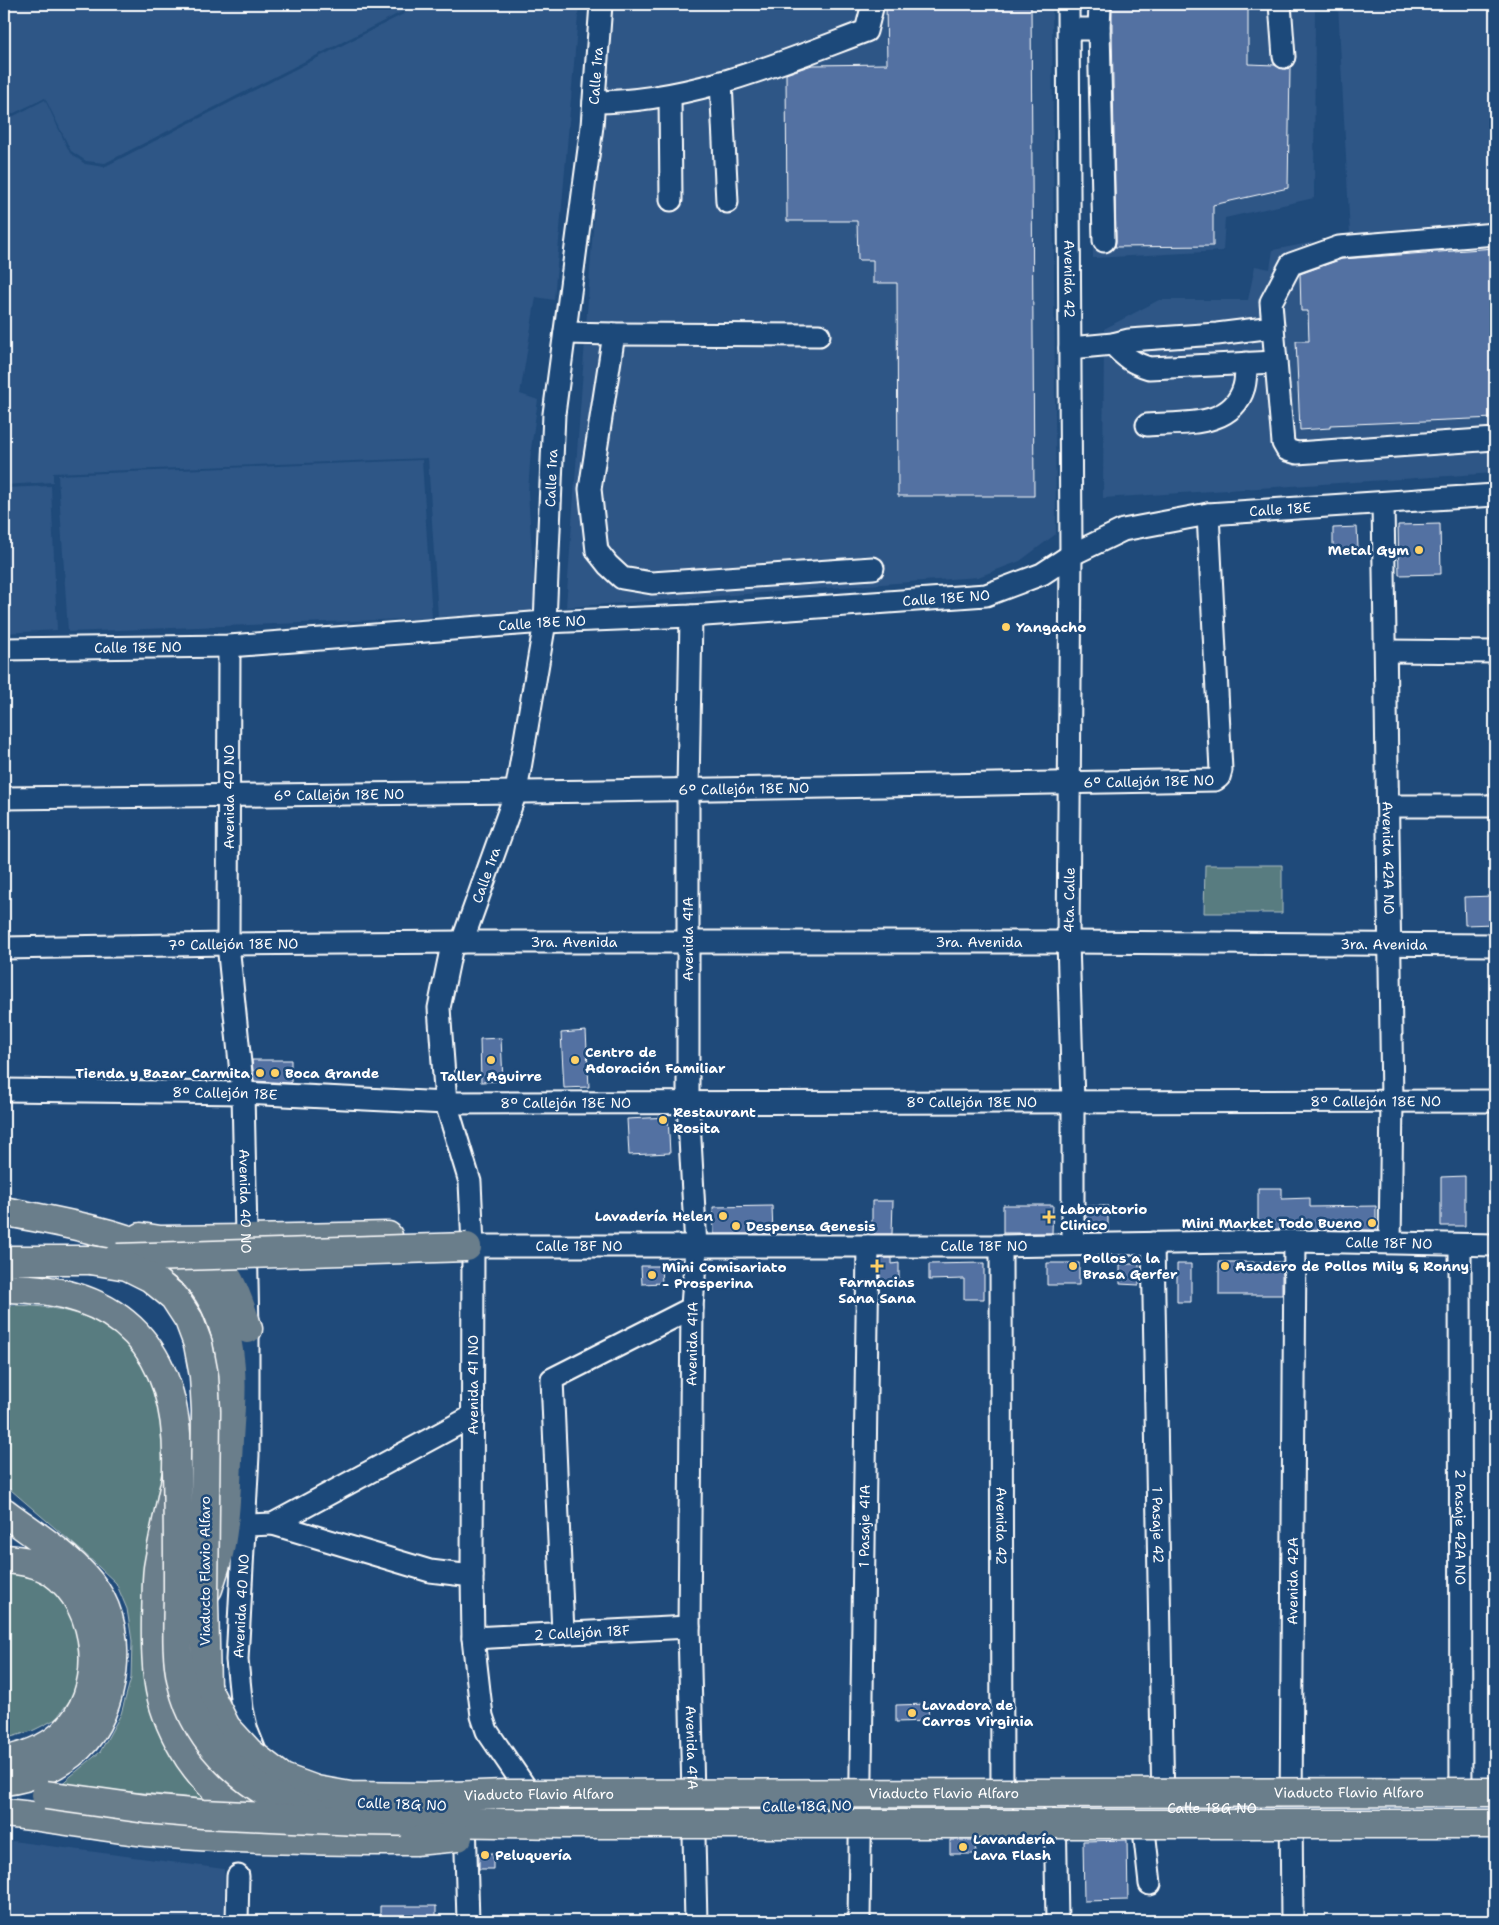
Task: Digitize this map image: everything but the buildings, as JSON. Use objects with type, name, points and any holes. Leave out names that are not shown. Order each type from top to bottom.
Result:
[{"type":"main road","points":[[4,1211],[91,1229],[160,1240],[203,1252],[217,1262],[236,1293],[248,1329]]},
{"type":"main road","points":[[91,1229],[165,1254],[188,1270],[213,1301],[228,1344],[231,1372],[231,1409],[224,1520],[220,1549],[204,1601]]},
{"type":"main road","points":[[160,1240],[247,1240],[420,1235],[470,1246]]},
{"type":"main road","points":[[91,1260],[470,1246]]},
{"type":"main road","name":"Viaducto Flavio Alfaro","points":[[4,1260],[91,1260],[127,1266],[151,1278],[174,1297],[189,1320],[198,1344],[204,1376],[206,1411],[204,1601],[206,1687],[226,1727],[249,1752],[283,1778],[316,1790],[350,1796],[425,1797],[504,1794],[1495,1792]]},
{"type":"main road","points":[[4,1288],[38,1289],[86,1300],[109,1311],[138,1336],[151,1353],[169,1392],[177,1439],[179,1666],[182,1684],[196,1719],[207,1738],[220,1754],[232,1768],[250,1782],[287,1802],[313,1812],[360,1812]]},
{"type":"main road","points":[[177,1470],[158,1570],[156,1675],[161,1702],[180,1744],[195,1766],[211,1784],[232,1802],[244,1805],[360,1812]]},
{"type":"main road","points":[[4,1512],[81,1571],[97,1592],[108,1614],[113,1636],[114,1657],[111,1682],[101,1712],[92,1730],[79,1746],[63,1759],[41,1772],[19,1780],[4,1781]]},
{"type":"main road","points":[[4,1559],[27,1561],[50,1571],[66,1585],[78,1600],[88,1620],[93,1640],[94,1660],[91,1681],[85,1701],[75,1720],[63,1734],[45,1747],[24,1757],[4,1761]]},
{"type":"main road","name":"Viaducto Flavio Alfaro","points":[[4,1790],[45,1807],[146,1809],[184,1812],[360,1812],[562,1824],[1495,1824]]},
{"type":"main road","points":[[4,1813],[45,1807],[145,1832],[289,1841],[415,1841],[480,1835],[562,1824]]},
{"type":"street","name":"Calle 1ra","points":[[456,946],[516,792],[546,622],[554,414],[594,102],[600,4]]},
{"type":"street","points":[[594,102],[622,102],[670,96],[755,73],[866,31],[873,4]]},
{"type":"street","name":"Avenida 42","points":[[1068,4],[1072,555]]},
{"type":"street","points":[[1100,4],[1104,241]]},
{"type":"street","points":[[1280,4],[1284,58]]},
{"type":"street","points":[[1069,30],[1099,28]]},
{"type":"street","points":[[721,82],[727,202]]},
{"type":"street","points":[[670,96],[671,200]]},
{"type":"street","points":[[1495,234],[1339,247],[1291,264],[1271,302],[1283,443],[1287,450],[1297,453],[1495,439]]},
{"type":"street","points":[[1070,348],[1113,344],[1129,340],[1217,334],[1273,327]]},
{"type":"street","points":[[565,333],[819,335]]},
{"type":"street","points":[[614,334],[590,489],[597,551],[622,578],[652,583],[873,568]]},
{"type":"street","points":[[1113,344],[1122,355],[1134,364],[1149,368],[1276,362]]},
{"type":"street","points":[[1146,426],[1214,420],[1232,410],[1244,387],[1246,363]]},
{"type":"street","name":"Calle 18E","points":[[1072,555],[1123,530],[1208,514],[1495,495]]},
{"type":"street","name":"Avenida 42A NO","points":[[1383,503],[1387,651],[1392,1101],[1390,1242]]},
{"type":"street","name":"6° Callejón 18E NO","points":[[4,798],[1070,784],[1215,780],[1219,777],[1221,770],[1208,514]]},
{"type":"street","name":"Calle 18E NO","points":[[4,649],[229,646],[546,622],[691,616],[986,595],[1042,574],[1072,555]]},
{"type":"street","name":"4ta. Calle","points":[[1072,555],[1068,942],[1073,1102],[1073,1244]]},
{"type":"street","name":"Avenida 41A","points":[[691,616],[688,789],[688,1103],[696,1247],[692,1308],[689,1627],[696,1921]]},
{"type":"street","name":"Avenida 40 NO","points":[[229,646],[228,944],[243,1092],[248,1329],[245,1525],[237,1660],[242,1709],[247,1731],[256,1754]]},
{"type":"street","points":[[1387,651],[1495,652]]},
{"type":"street","points":[[1388,806],[1495,806]]},
{"type":"street","name":"3ra. Avenida","points":[[456,946],[1068,942],[1495,945]]},
{"type":"street","name":"7° Callejón 18E NO","points":[[4,948],[228,944],[456,946]]},
{"type":"street","name":"Avenida 41 NO","points":[[456,946],[439,1008],[446,1103],[470,1182],[473,1638],[482,1716],[487,1731],[539,1807]]},
{"type":"street","name":"8° Callejón 18E","points":[[4,1090],[243,1092],[446,1103]]},
{"type":"street","name":"8° Callejón 18E NO","points":[[446,1103],[1495,1101]]},
{"type":"street","name":"Calle 18F NO","points":[[470,1246],[1001,1246],[1294,1241],[1390,1242],[1460,1246],[1495,1245]]},
{"type":"street","name":"Avenida 42A","points":[[1292,1921],[1294,1241]]},
{"type":"street","name":"1 Pasaje 42","points":[[1150,1884],[1145,1839],[1154,1808],[1153,1242]]},
{"type":"street","name":"1 Pasaje 41A","points":[[859,1921],[868,1246]]},
{"type":"street","name":"Avenida 42","points":[[1001,1246],[1002,1806]]},
{"type":"street","name":"2 Pasaje 42A NO","points":[[1460,1246],[1461,1808]]},
{"type":"street","points":[[563,1634],[552,1379],[692,1308]]},
{"type":"street","points":[[272,1524],[473,1416]]},
{"type":"street","points":[[245,1525],[272,1524],[430,1571],[472,1576]]},
{"type":"street","name":"2 Callejón 18F","points":[[473,1638],[689,1627]]},
{"type":"street","name":"Calle 18G NO","points":[[256,1754],[264,1769],[274,1781],[290,1790],[360,1812],[465,1806],[1055,1805],[1154,1808],[1495,1808]]},
{"type":"street","points":[[1055,1805],[1058,1921]]},
{"type":"street","points":[[465,1806],[468,1921]]},
{"type":"street","points":[[237,1921],[238,1876]]},
{"type":"shaded area","points":[[4,4],[417,4],[105,163],[86,161],[71,151],[45,98],[4,118]]},
{"type":"shaded area","points":[[423,4],[579,4],[554,300],[536,297],[520,394],[538,400],[531,449],[528,492],[536,612],[438,617],[428,458],[53,473],[53,482],[4,485],[4,121],[45,100],[70,153],[85,164],[104,167]]},
{"type":"shaded area","points":[[609,4],[1052,4],[1056,534],[1020,561],[978,577],[566,607]]},
{"type":"shaded area","points":[[1092,4],[1315,4],[1314,198],[1225,218],[1223,251],[1093,258]]},
{"type":"shaded area","points":[[1338,4],[1495,4],[1495,473],[1103,498],[1104,329],[1159,300],[1248,300],[1255,266],[1270,269],[1273,250],[1350,235]]},
{"type":"shaded area","points":[[422,460],[432,618],[68,632],[58,475]]},
{"type":"shaded area","points":[[51,486],[57,630],[4,633],[4,488]]},
{"type":"shaded area","points":[[12,1841],[224,1869],[225,1921],[4,1921],[4,1842]]},
{"type":"green space","points":[[1205,865],[1282,865],[1282,913],[1204,913]]},
{"type":"green space","points":[[4,1305],[52,1308],[94,1320],[112,1331],[128,1346],[142,1364],[155,1390],[163,1416],[206,1799],[60,1785],[100,1752],[121,1714],[131,1678],[132,1641],[127,1609],[116,1583],[4,1484]]},
{"type":"green space","points":[[4,1569],[45,1578],[77,1615],[84,1671],[72,1697],[56,1719],[32,1731],[4,1739]]},
{"type":"place","name":"Metal Gym","points":[[1419,550]]},
{"type":"place","name":"Yangacho","points":[[1006,627]]},
{"type":"place","name":"Taller Aguirre","points":[[491,1060]]},
{"type":"place","name":"Centro de Adoración Familiar","points":[[575,1060]]},
{"type":"place","name":"Tienda y Bazar Carmita","points":[[260,1073]]},
{"type":"place","name":"Boca Grande","points":[[275,1073]]},
{"type":"place","name":"Restaurant Rosita","points":[[663,1120]]},
{"type":"place","name":"Lavadería Helen","points":[[723,1216]]},
{"type":"place","name":"Laboratorio Clinico","points":[[1049,1217]]},
{"type":"place","name":"Mini Market Todo Bueno","points":[[1372,1223]]},
{"type":"place","name":"Despensa Genesis","points":[[736,1226]]},
{"type":"place","name":"Farmacias Sana Sana","points":[[877,1266]]},
{"type":"place","name":"Pollos a la Brasa Gerfer","points":[[1073,1266]]},
{"type":"place","name":"Asadero de Pollos Mily & Ronny","points":[[1225,1266]]},
{"type":"place","name":"Mini Comisariato - Prosperina","points":[[652,1275]]},
{"type":"place","name":"Lavadora de Carros Virginia","points":[[912,1713]]},
{"type":"place","name":"Lavandería Lava Flash","points":[[963,1847]]},
{"type":"place","name":"Peluquería","points":[[485,1855]]}]
